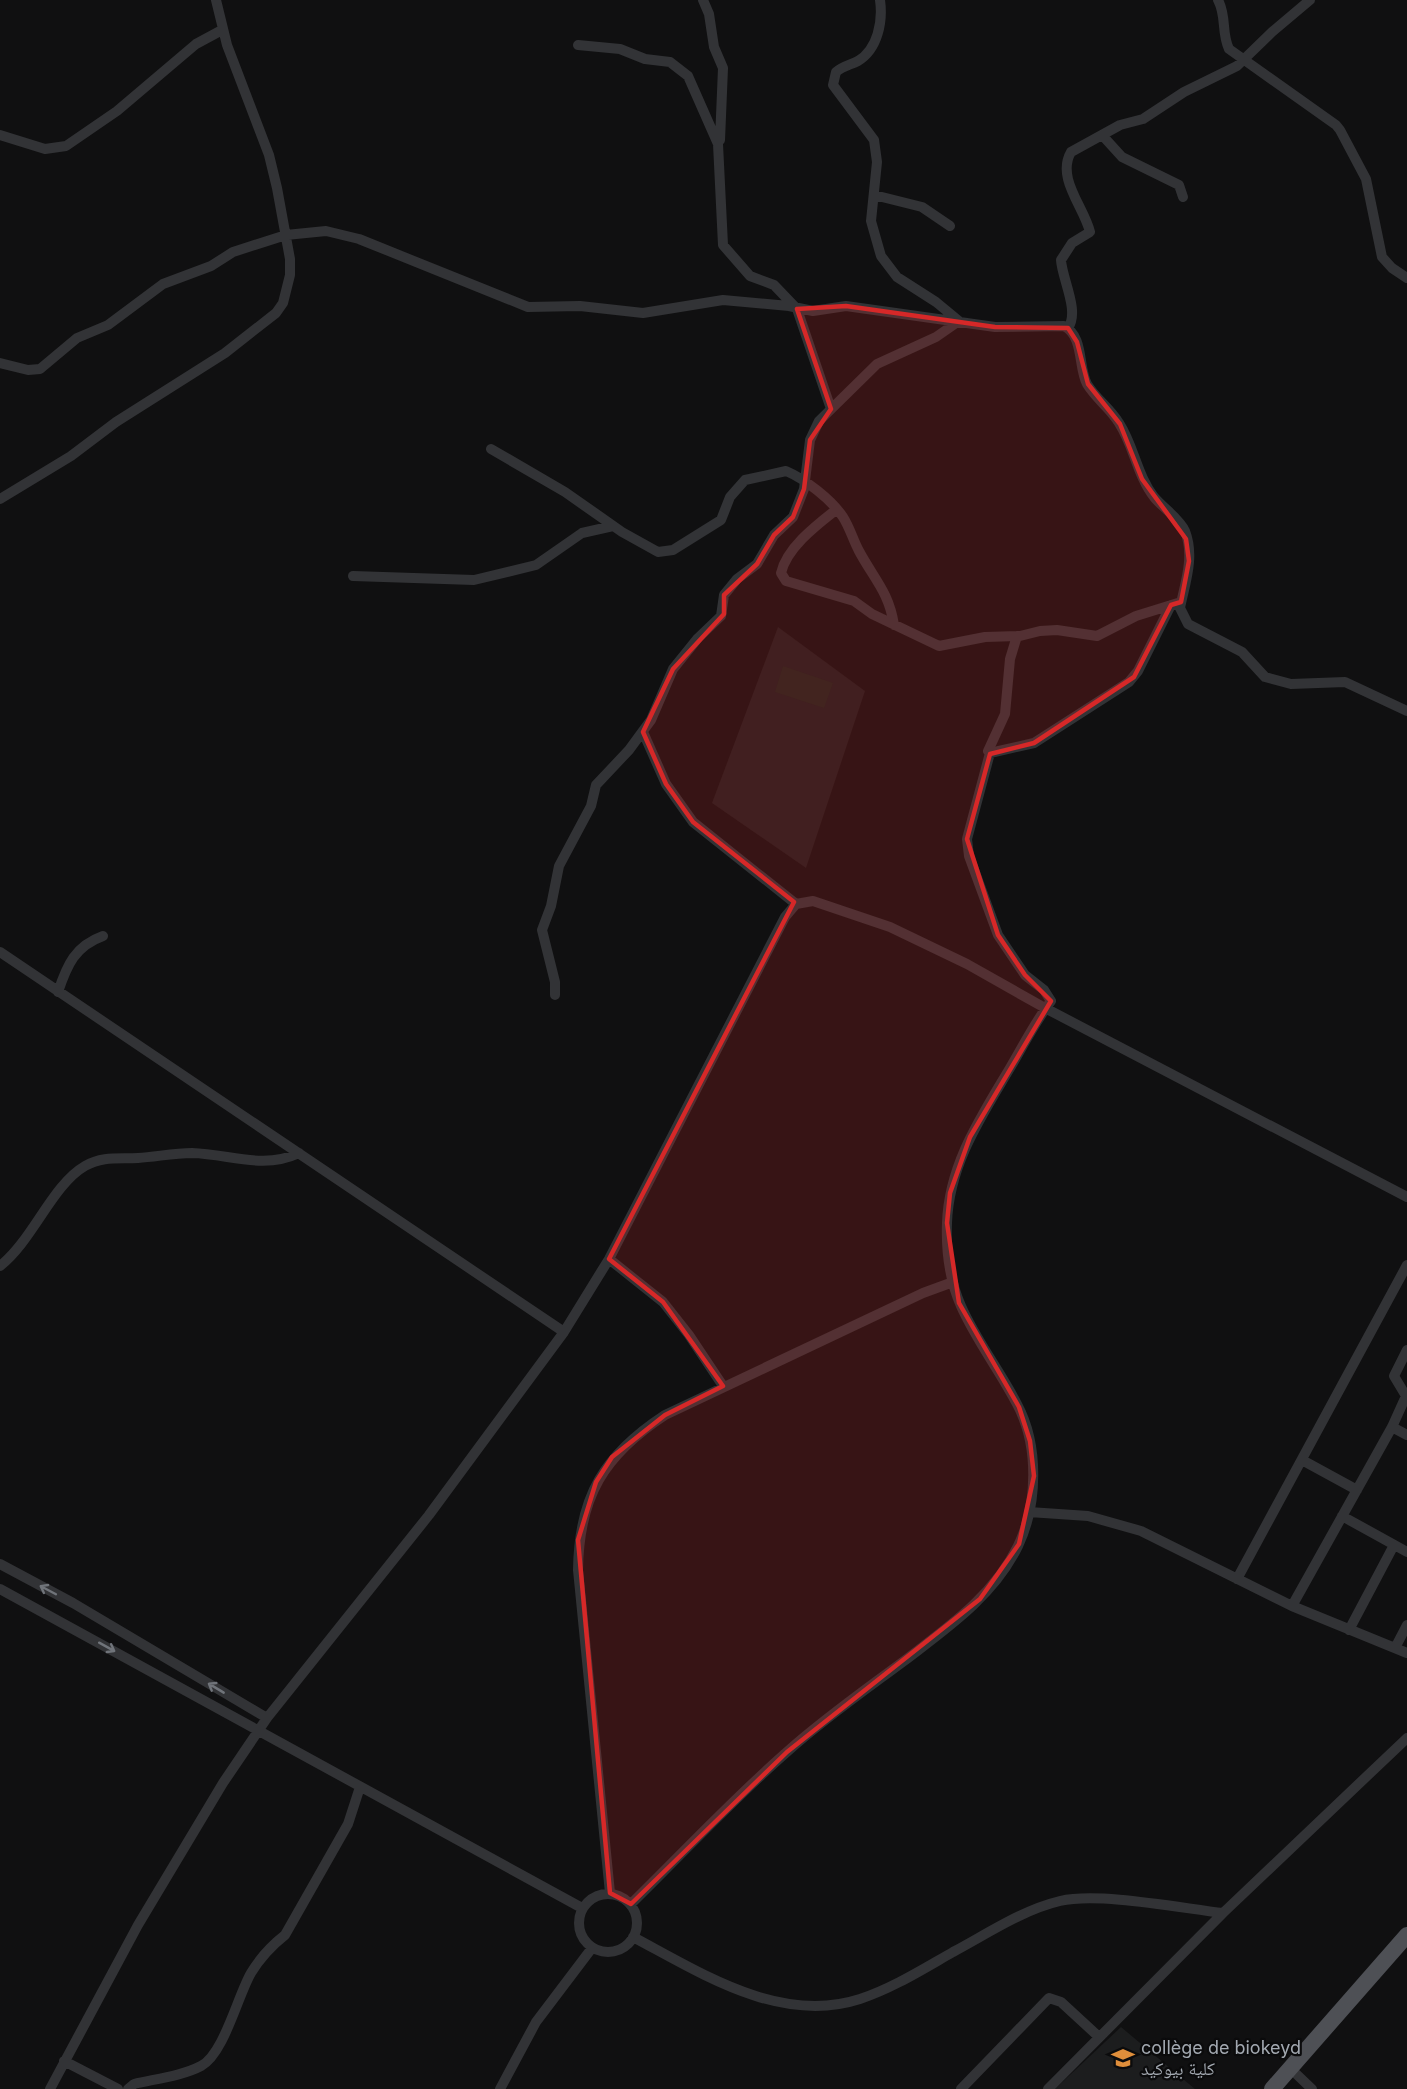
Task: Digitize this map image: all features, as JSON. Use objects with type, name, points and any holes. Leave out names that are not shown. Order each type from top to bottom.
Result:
[{"type":"main road","points":[[1272,2089],[1407,1935]]},
{"type":"street","points":[[0,499],[71,456],[116,422],[225,353],[276,313],[283,303],[290,275],[286,235],[269,154],[222,30],[216,0]]},
{"type":"street","points":[[703,0],[709,14],[714,47],[723,68],[719,153],[723,245],[750,276],[774,285],[797,309],[831,409]]},
{"type":"street","points":[[880,0],[881,27],[876,38],[861,59],[841,68],[833,78],[836,90],[874,140],[877,162],[871,210],[872,230],[886,265],[897,277],[936,302],[959,321]]},
{"type":"street","points":[[1218,0],[1225,14],[1224,37],[1229,49],[1336,124],[1366,179],[1383,257],[1392,268],[1407,278]]},
{"type":"street","points":[[1068,328],[1071,320],[1070,298],[1061,260],[1067,248],[1090,232],[1071,189],[1067,159],[1077,148],[1120,125],[1143,119],[1184,92],[1221,76],[1244,61],[1272,32],[1310,0]]},
{"type":"street","points":[[0,135],[45,149],[66,146],[117,111],[196,44],[222,30]]},
{"type":"street","points":[[578,45],[620,49],[645,59],[678,66],[696,88],[716,135],[719,153]]},
{"type":"street","points":[[1102,135],[1122,157],[1179,185],[1183,197]]},
{"type":"street","points":[[874,195],[922,207],[950,226]]},
{"type":"street","points":[[0,363],[28,370],[40,369],[77,338],[108,325],[163,284],[211,266],[233,252],[286,235],[326,231],[345,234],[528,307],[580,306],[643,313],[723,300],[813,311],[846,306],[995,327],[1057,325],[1068,328],[1077,342],[1081,368],[1088,384],[1120,424],[1142,479],[1184,531],[1189,561],[1187,583],[1138,671],[1129,682],[1034,743],[990,753]]},
{"type":"street","points":[[555,995],[555,982],[542,932],[551,906],[559,866],[591,806],[596,785],[643,732],[656,711],[673,669],[698,638],[721,616],[724,595],[737,579],[757,564],[774,535],[793,517],[805,483],[810,440],[819,421],[877,364],[936,337],[959,321]]},
{"type":"street","points":[[490,449],[565,492],[646,547],[665,552],[706,531],[721,520],[730,497],[745,480],[786,471],[837,509],[859,551],[883,587],[889,600],[894,626]]},
{"type":"street","points":[[837,509],[796,548],[782,568],[783,576],[790,584],[854,601],[894,626],[939,646],[985,637],[1017,636],[1057,630],[1097,636],[1136,616],[1176,603]]},
{"type":"street","points":[[353,576],[474,580],[536,565],[582,533],[613,526]]},
{"type":"street","points":[[1176,603],[1188,624],[1242,652],[1265,676],[1291,684],[1345,682],[1407,711]]},
{"type":"street","points":[[631,1904],[787,1752],[980,1599],[1008,1564],[1019,1544],[1029,1512],[1034,1476],[1030,1441],[1019,1407],[968,1322],[954,1282],[948,1253],[947,1223],[950,1193],[958,1164],[970,1137],[1051,1001],[1044,990],[1025,975],[998,935],[969,855],[967,839],[990,753],[988,751],[1005,714],[1011,654],[1017,636]]},
{"type":"street","points":[[643,732],[666,784],[693,822],[796,904]]},
{"type":"street","points":[[50,2089],[142,1917],[223,1783],[267,1718],[429,1515],[564,1332],[609,1260],[785,917],[796,904],[813,901],[890,927],[967,964],[1046,1008],[1407,1197]]},
{"type":"street","points":[[58,992],[69,961],[77,950],[89,941],[103,936]]},
{"type":"street","points":[[0,951],[564,1332]]},
{"type":"street","points":[[0,1266],[22,1245],[70,1178],[96,1161],[112,1157],[136,1158],[193,1153],[267,1162],[299,1153]]},
{"type":"street","points":[[609,1260],[645,1286],[670,1310],[723,1386]]},
{"type":"street","points":[[1237,1579],[1407,1265]]},
{"type":"street","points":[[610,1893],[578,1570],[578,1539],[584,1510],[596,1482],[612,1457],[639,1432],[665,1415],[923,1293],[954,1282]]},
{"type":"street","points":[[1292,1606],[1392,1427],[1406,1396],[1394,1376],[1407,1350]]},
{"type":"street","points":[[1392,1427],[1407,1435]]},
{"type":"street","points":[[1302,1460],[1357,1490]]},
{"type":"street","points":[[1029,1512],[1088,1516],[1123,1525],[1166,1542],[1292,1606],[1407,1653]]},
{"type":"street","points":[[1342,1516],[1407,1552]]},
{"type":"street","points":[[1349,1630],[1394,1545]]},
{"type":"street","points":[[0,1564],[74,1603],[267,1718]]},
{"type":"street","points":[[0,1588],[360,1788],[582,1908]]},
{"type":"street","points":[[1395,1648],[1407,1625]]},
{"type":"street","points":[[1048,2089],[1223,1913],[1407,1738]]},
{"type":"street","points":[[128,2089],[134,2084],[202,2066],[212,2056],[250,1974],[269,1948],[285,1935],[348,1824],[360,1788]]},
{"type":"street","points":[[610,1893],[631,1904],[637,1920],[633,1938],[627,1945],[610,1952],[592,1948],[579,1930],[582,1908],[591,1898],[610,1893]]},
{"type":"street","points":[[633,1938],[740,1991],[768,2001],[798,2006],[828,2005],[858,1999],[886,1988],[1022,1914],[1062,1900],[1106,1900],[1223,1913]]},
{"type":"street","points":[[500,2089],[536,2022],[592,1948]]},
{"type":"street","points":[[960,2089],[1049,1998],[1061,2002],[1099,2037]]},
{"type":"street","points":[[64,2061],[118,2089]]},
{"type":"street","points":[[1290,2068],[1311,2089]]},
{"type":"highlighted area","points":[[846,306],[995,327],[1068,328],[1077,342],[1088,384],[1120,424],[1142,479],[1186,539],[1189,561],[1181,602],[1171,605],[1134,677],[1034,743],[990,754],[967,839],[998,935],[1025,975],[1051,1001],[970,1137],[950,1193],[947,1223],[959,1303],[1019,1407],[1030,1441],[1034,1476],[1019,1544],[980,1599],[787,1752],[631,1904],[610,1893],[578,1540],[596,1482],[612,1457],[665,1415],[723,1386],[663,1302],[609,1259],[794,902],[693,822],[666,784],[643,732],[673,669],[724,614],[724,595],[757,564],[774,535],[793,517],[804,489],[810,440],[831,409],[797,309]]},
{"type":"shaded area","points":[[778,627],[865,691],[806,868],[712,803]]},
{"type":"shaded area","points":[[783,666],[833,683],[824,708],[775,692]]},
{"type":"shaded area","name":"collège de biokeyd كلية بيوكيد","points":[[1121,2027],[1195,2089],[1055,2089]]},
{"type":"place","name":"collège de biokeyd كلية بيوكيد","points":[[1123,2058]]}]
